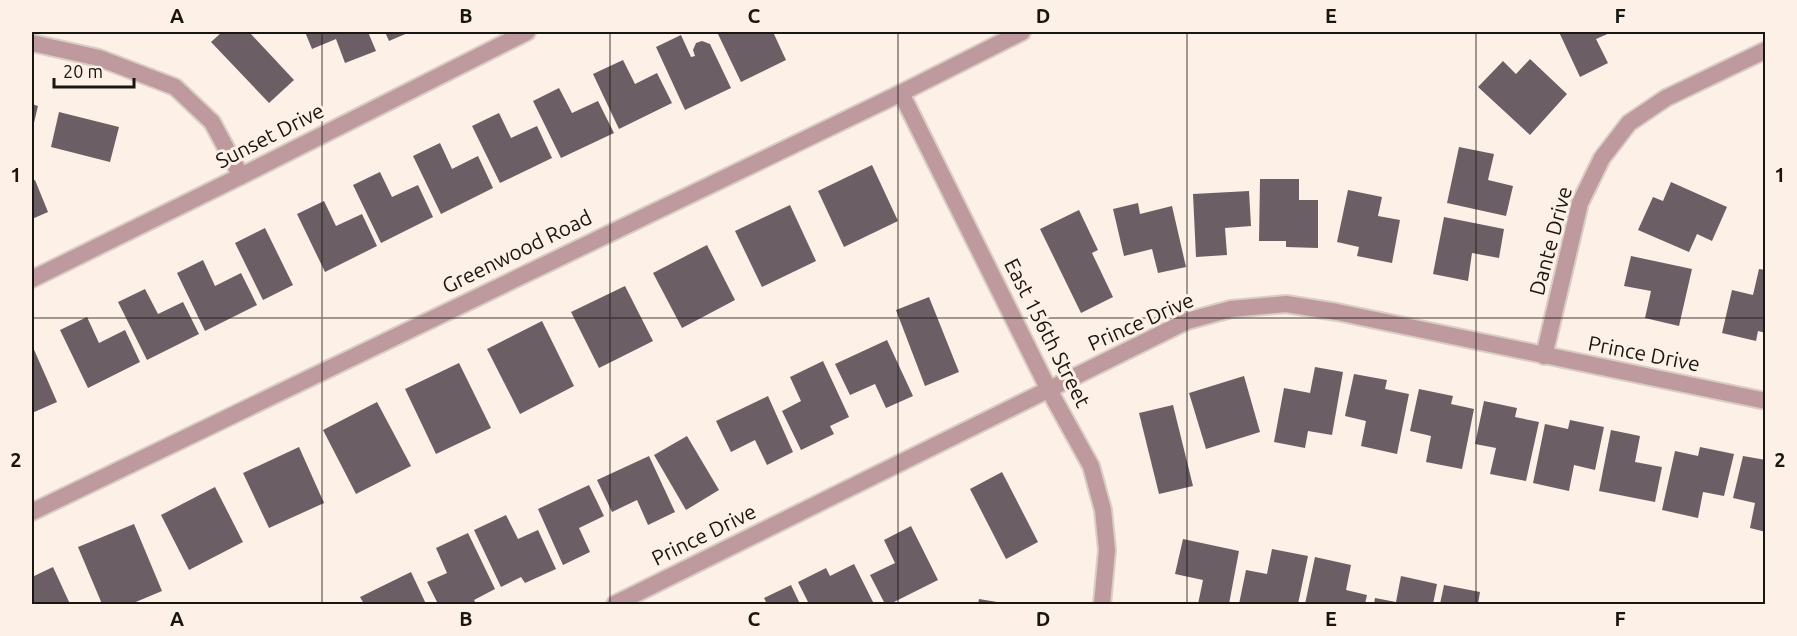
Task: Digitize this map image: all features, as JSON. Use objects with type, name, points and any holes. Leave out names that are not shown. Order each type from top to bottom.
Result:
[{"type":"street","name":"Sunset Drive","points":[[32,279],[527,32]]},
{"type":"street","name":"Greenwood Road","points":[[32,512],[902,93],[1022,32]]},
{"type":"street","points":[[32,44],[99,58],[175,87],[212,122],[241,176]]},
{"type":"street","name":"Dante Drive","points":[[1544,356],[1580,203],[1602,158],[1629,123],[1666,98],[1766,50]]},
{"type":"street","name":"East 156th Street","points":[[902,93],[1049,390],[1091,466],[1103,510],[1107,550],[1102,604]]},
{"type":"street","name":"Prince Drive","points":[[615,604],[1187,321],[1231,309],[1286,303],[1766,401]]},
{"type":"building","points":[[222,32],[249,32],[294,80],[269,103],[211,42]]},
{"type":"building","points":[[305,32],[368,32],[376,51],[345,63],[336,39],[312,49]]},
{"type":"building","points":[[385,32],[410,32],[389,41]]},
{"type":"building","points":[[717,32],[773,32],[786,60],[741,82]]},
{"type":"building","points":[[1559,32],[1612,32],[1596,39],[1608,63],[1580,77]]},
{"type":"building","points":[[681,35],[691,57],[695,56],[693,50],[696,43],[702,41],[710,44],[731,88],[685,110],[656,47]]},
{"type":"building","points":[[1530,59],[1567,94],[1530,135],[1478,87],[1503,61],[1516,74]]},
{"type":"building","points":[[623,60],[635,84],[657,73],[672,103],[619,129],[593,74]]},
{"type":"building","points":[[559,88],[572,113],[598,101],[614,133],[561,158],[533,101]]},
{"type":"building","points":[[32,104],[38,106],[32,131]]},
{"type":"building","points":[[59,112],[119,127],[110,162],[51,147]]},
{"type":"building","points":[[499,113],[511,138],[537,126],[552,158],[500,183],[472,126]]},
{"type":"building","points":[[440,143],[452,169],[478,156],[493,188],[441,214],[413,156]]},
{"type":"building","points":[[1459,147],[1494,154],[1488,180],[1513,186],[1506,216],[1447,203]]},
{"type":"building","points":[[872,165],[898,221],[844,247],[818,191]]},
{"type":"building","points":[[380,172],[392,197],[418,185],[433,217],[381,243],[353,185]]},
{"type":"building","points":[[1260,179],[1299,179],[1299,200],[1318,200],[1318,248],[1286,247],[1286,241],[1259,241]]},
{"type":"building","points":[[35,180],[48,212],[32,219],[32,181]]},
{"type":"building","points":[[1671,182],[1727,207],[1712,241],[1697,234],[1689,252],[1638,230],[1653,197],[1663,201]]},
{"type":"building","points":[[1348,190],[1382,197],[1378,216],[1400,220],[1392,263],[1357,256],[1359,247],[1337,242]]},
{"type":"building","points":[[1249,191],[1251,226],[1225,228],[1227,255],[1196,257],[1193,194]]},
{"type":"building","points":[[324,201],[336,226],[362,214],[377,246],[325,272],[297,214]]},
{"type":"building","points":[[1138,203],[1140,214],[1172,206],[1186,267],[1158,273],[1152,249],[1124,256],[1113,209]]},
{"type":"building","points":[[790,205],[816,261],[762,287],[735,231]]},
{"type":"building","points":[[1079,210],[1098,250],[1092,253],[1113,297],[1081,313],[1040,229]]},
{"type":"building","points":[[1444,217],[1504,229],[1499,258],[1472,253],[1468,281],[1433,274]]},
{"type":"building","points":[[265,228],[293,285],[263,300],[235,243]]},
{"type":"building","points":[[707,245],[735,300],[682,328],[653,273]]},
{"type":"building","points":[[1631,256],[1692,269],[1679,326],[1645,318],[1651,291],[1624,286]]},
{"type":"building","points":[[203,260],[215,286],[241,273],[257,305],[205,331],[177,273]]},
{"type":"building","points":[[1759,269],[1766,270],[1766,333],[1758,331],[1756,341],[1722,333],[1732,290],[1753,295]]},
{"type":"building","points":[[625,286],[653,341],[599,368],[571,312]]},
{"type":"building","points":[[145,289],[158,314],[183,302],[199,334],[147,360],[118,302]]},
{"type":"building","points":[[929,297],[959,372],[925,386],[896,310]]},
{"type":"building","points":[[87,317],[99,343],[125,330],[140,362],[88,388],[60,330]]},
{"type":"building","points":[[542,321],[574,386],[520,414],[487,349]]},
{"type":"building","points":[[887,340],[913,396],[886,408],[875,384],[850,395],[835,364]]},
{"type":"building","points":[[32,345],[57,402],[32,413]]},
{"type":"building","points":[[823,361],[849,417],[830,426],[834,434],[801,450],[782,411],[801,401],[790,377]]},
{"type":"building","points":[[459,363],[491,428],[436,454],[405,389]]},
{"type":"building","points":[[1315,367],[1343,372],[1332,435],[1308,431],[1305,448],[1274,442],[1284,388],[1310,393]]},
{"type":"building","points":[[1354,374],[1387,380],[1385,389],[1409,394],[1397,454],[1361,446],[1366,421],[1345,416]]},
{"type":"building","points":[[1244,376],[1260,432],[1206,449],[1189,393]]},
{"type":"building","points":[[1419,389],[1453,396],[1451,404],[1474,409],[1462,469],[1426,462],[1431,436],[1410,431]]},
{"type":"building","points":[[768,396],[793,452],[767,465],[755,440],[731,452],[716,421]]},
{"type":"building","points":[[1484,401],[1517,408],[1515,417],[1539,422],[1526,481],[1490,474],[1496,448],[1475,444]]},
{"type":"building","points":[[377,402],[411,466],[356,494],[323,430]]},
{"type":"building","points":[[1173,405],[1193,486],[1159,494],[1139,413]]},
{"type":"building","points":[[1570,420],[1604,427],[1595,470],[1574,465],[1569,491],[1533,483],[1545,424],[1568,429]]},
{"type":"building","points":[[1611,430],[1640,436],[1635,462],[1662,467],[1655,502],[1599,491]]},
{"type":"building","points":[[687,436],[719,490],[686,510],[654,455]]},
{"type":"building","points":[[299,447],[324,503],[269,528],[243,473]]},
{"type":"building","points":[[1700,447],[1734,454],[1724,496],[1703,492],[1698,518],[1662,510],[1675,451],[1698,456]]},
{"type":"building","points":[[649,456],[675,512],[648,525],[637,500],[612,512],[597,480]]},
{"type":"building","points":[[1743,456],[1766,460],[1766,532],[1750,528],[1755,503],[1733,498]]},
{"type":"building","points":[[1002,472],[1038,542],[1006,559],[970,489]]},
{"type":"building","points":[[589,485],[604,516],[579,528],[590,552],[563,565],[538,509]]},
{"type":"building","points":[[215,487],[243,542],[189,570],[161,515]]},
{"type":"building","points":[[506,515],[518,539],[538,530],[556,569],[525,583],[521,577],[501,587],[474,530]]},
{"type":"building","points":[[134,524],[162,591],[131,604],[102,604],[78,547]]},
{"type":"building","points":[[911,526],[938,580],[890,604],[885,604],[870,575],[895,563],[884,540]]},
{"type":"building","points":[[468,533],[495,589],[474,600],[476,604],[438,604],[427,582],[447,573],[436,548]]},
{"type":"building","points":[[1183,539],[1239,551],[1229,604],[1198,604],[1203,580],[1175,574]]},
{"type":"building","points":[[1272,549],[1308,556],[1298,604],[1239,604],[1246,570],[1267,574]]},
{"type":"building","points":[[1315,557],[1351,565],[1346,590],[1367,595],[1365,604],[1305,604]]},
{"type":"building","points":[[854,564],[874,604],[809,604],[798,582],[826,568],[830,576]]},
{"type":"building","points":[[53,567],[70,604],[32,604],[32,577]]},
{"type":"building","points":[[411,572],[426,604],[364,604],[360,597]]},
{"type":"building","points":[[1401,576],[1437,584],[1433,604],[1374,604],[1375,598],[1396,602]]},
{"type":"building","points":[[791,585],[800,604],[767,604],[764,598]]},
{"type":"building","points":[[1444,585],[1480,592],[1478,604],[1440,604]]},
{"type":"building","points":[[979,599],[1003,603],[1003,604],[978,604]]}]
